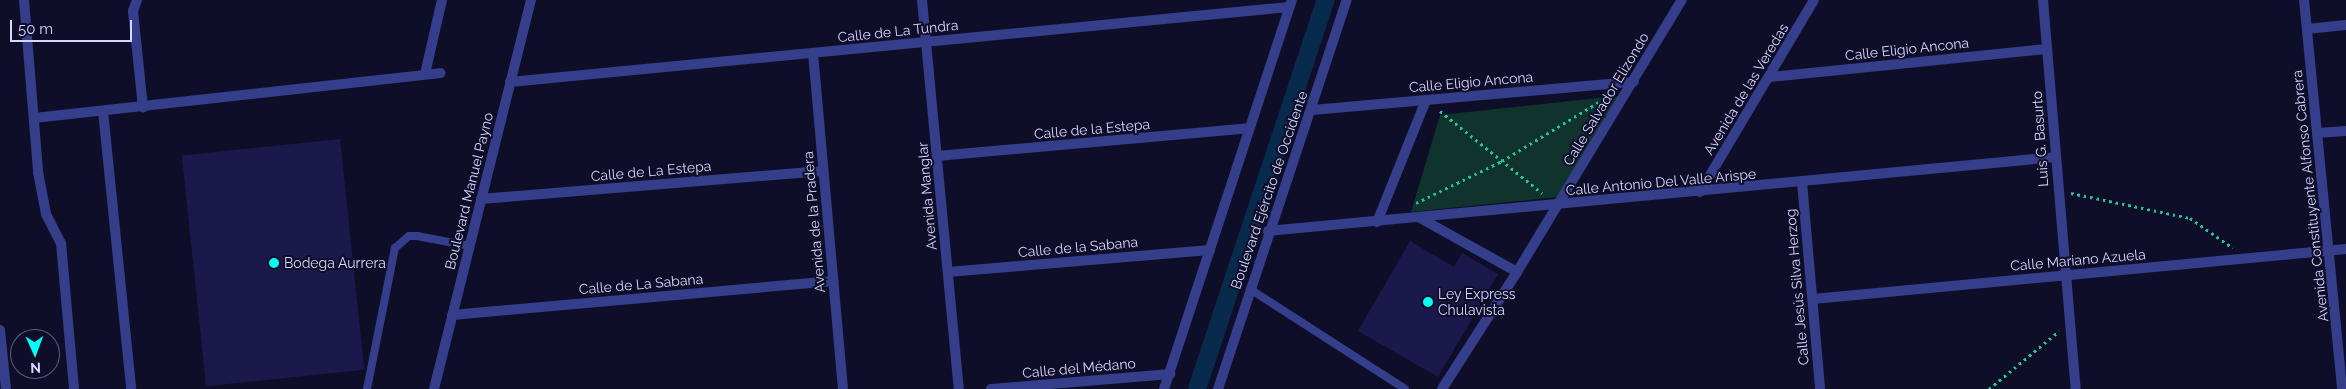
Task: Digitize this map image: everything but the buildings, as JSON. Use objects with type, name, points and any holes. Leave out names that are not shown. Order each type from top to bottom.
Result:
[{"type":"street","points":[[24,0],[43,204],[61,243],[74,389]]},
{"type":"street","points":[[137,0],[133,11],[143,107]]},
{"type":"street","points":[[425,74],[442,0]]},
{"type":"street","name":"Boulevard Manuel Payno","points":[[434,389],[531,0]]},
{"type":"street","name":"Avenida Manglar","points":[[922,0],[959,389]]},
{"type":"street","name":"Boulevard Ejército de Occidente","points":[[1218,389],[1268,231],[1312,110],[1347,0]]},
{"type":"street","name":"Calle Salvador Elizondo","points":[[1442,389],[1517,272],[1682,0]]},
{"type":"street","name":"Avenida de las Veredas","points":[[1700,192],[1814,0]]},
{"type":"street","name":"Luis G. Basurto","points":[[2043,0],[2076,389]]},
{"type":"street","name":"Avenida Constituyente Alfonso Cabrera","points":[[2304,0],[2330,250],[2342,389]]},
{"type":"street","points":[[1164,389],[1290,4]]},
{"type":"street","name":"Calle de La Tundra","points":[[510,82],[926,42],[1290,4]]},
{"type":"street","points":[[2307,29],[2346,25]]},
{"type":"street","name":"Calle Eligio Ancona","points":[[1770,77],[2047,49]]},
{"type":"street","name":"Avenida de la Pradera","points":[[813,53],[843,389]]},
{"type":"street","points":[[34,118],[442,73]]},
{"type":"street","name":"Calle Eligio Ancona","points":[[1312,110],[1634,82]]},
{"type":"street","points":[[1378,222],[1426,100]]},
{"type":"street","points":[[103,111],[132,389]]},
{"type":"street","name":"Calle de la Estepa","points":[[937,156],[1249,128]]},
{"type":"street","points":[[2318,133],[2346,131]]},
{"type":"street","name":"Calle Antonio Del Valle Arispe","points":[[1268,231],[1557,206],[2056,158]]},
{"type":"street","name":"Calle de La Estepa","points":[[481,199],[823,171]]},
{"type":"street","name":"Calle Jesús Silva Herzog","points":[[1802,182],[1820,389]]},
{"type":"street","points":[[1420,218],[1517,272]]},
{"type":"street","name":"Calle Mariano Azuela","points":[[1813,298],[2346,249]]},
{"type":"street","name":"Calle de la Sabana","points":[[948,272],[1210,250]]},
{"type":"street","name":"Calle de La Sabana","points":[[452,315],[833,282]]},
{"type":"street","points":[[0,330],[2,374],[6,389]]},
{"type":"street","name":"Calle del Médano","points":[[991,389],[1170,374]]},
{"type":"lane","points":[[367,389],[395,248],[409,236],[470,246]]},
{"type":"lane","points":[[1250,289],[1405,389]]},
{"type":"path","points":[[1413,205],[1502,160],[1609,96]]},
{"type":"path","points":[[1426,100],[1557,206]]},
{"type":"path","points":[[2058,191],[2190,218],[2247,258]]},
{"type":"path","points":[[1989,389],[2071,321]]},
{"type":"green space","points":[[1618,96],[1558,197],[1411,212],[1440,115]]},
{"type":"waterway","points":[[1197,389],[1326,0]]},
{"type":"place","name":"Bodega Aurrera","points":[[274,263]]},
{"type":"place","name":"Ley Express Chulavista","points":[[1428,302]]}]
